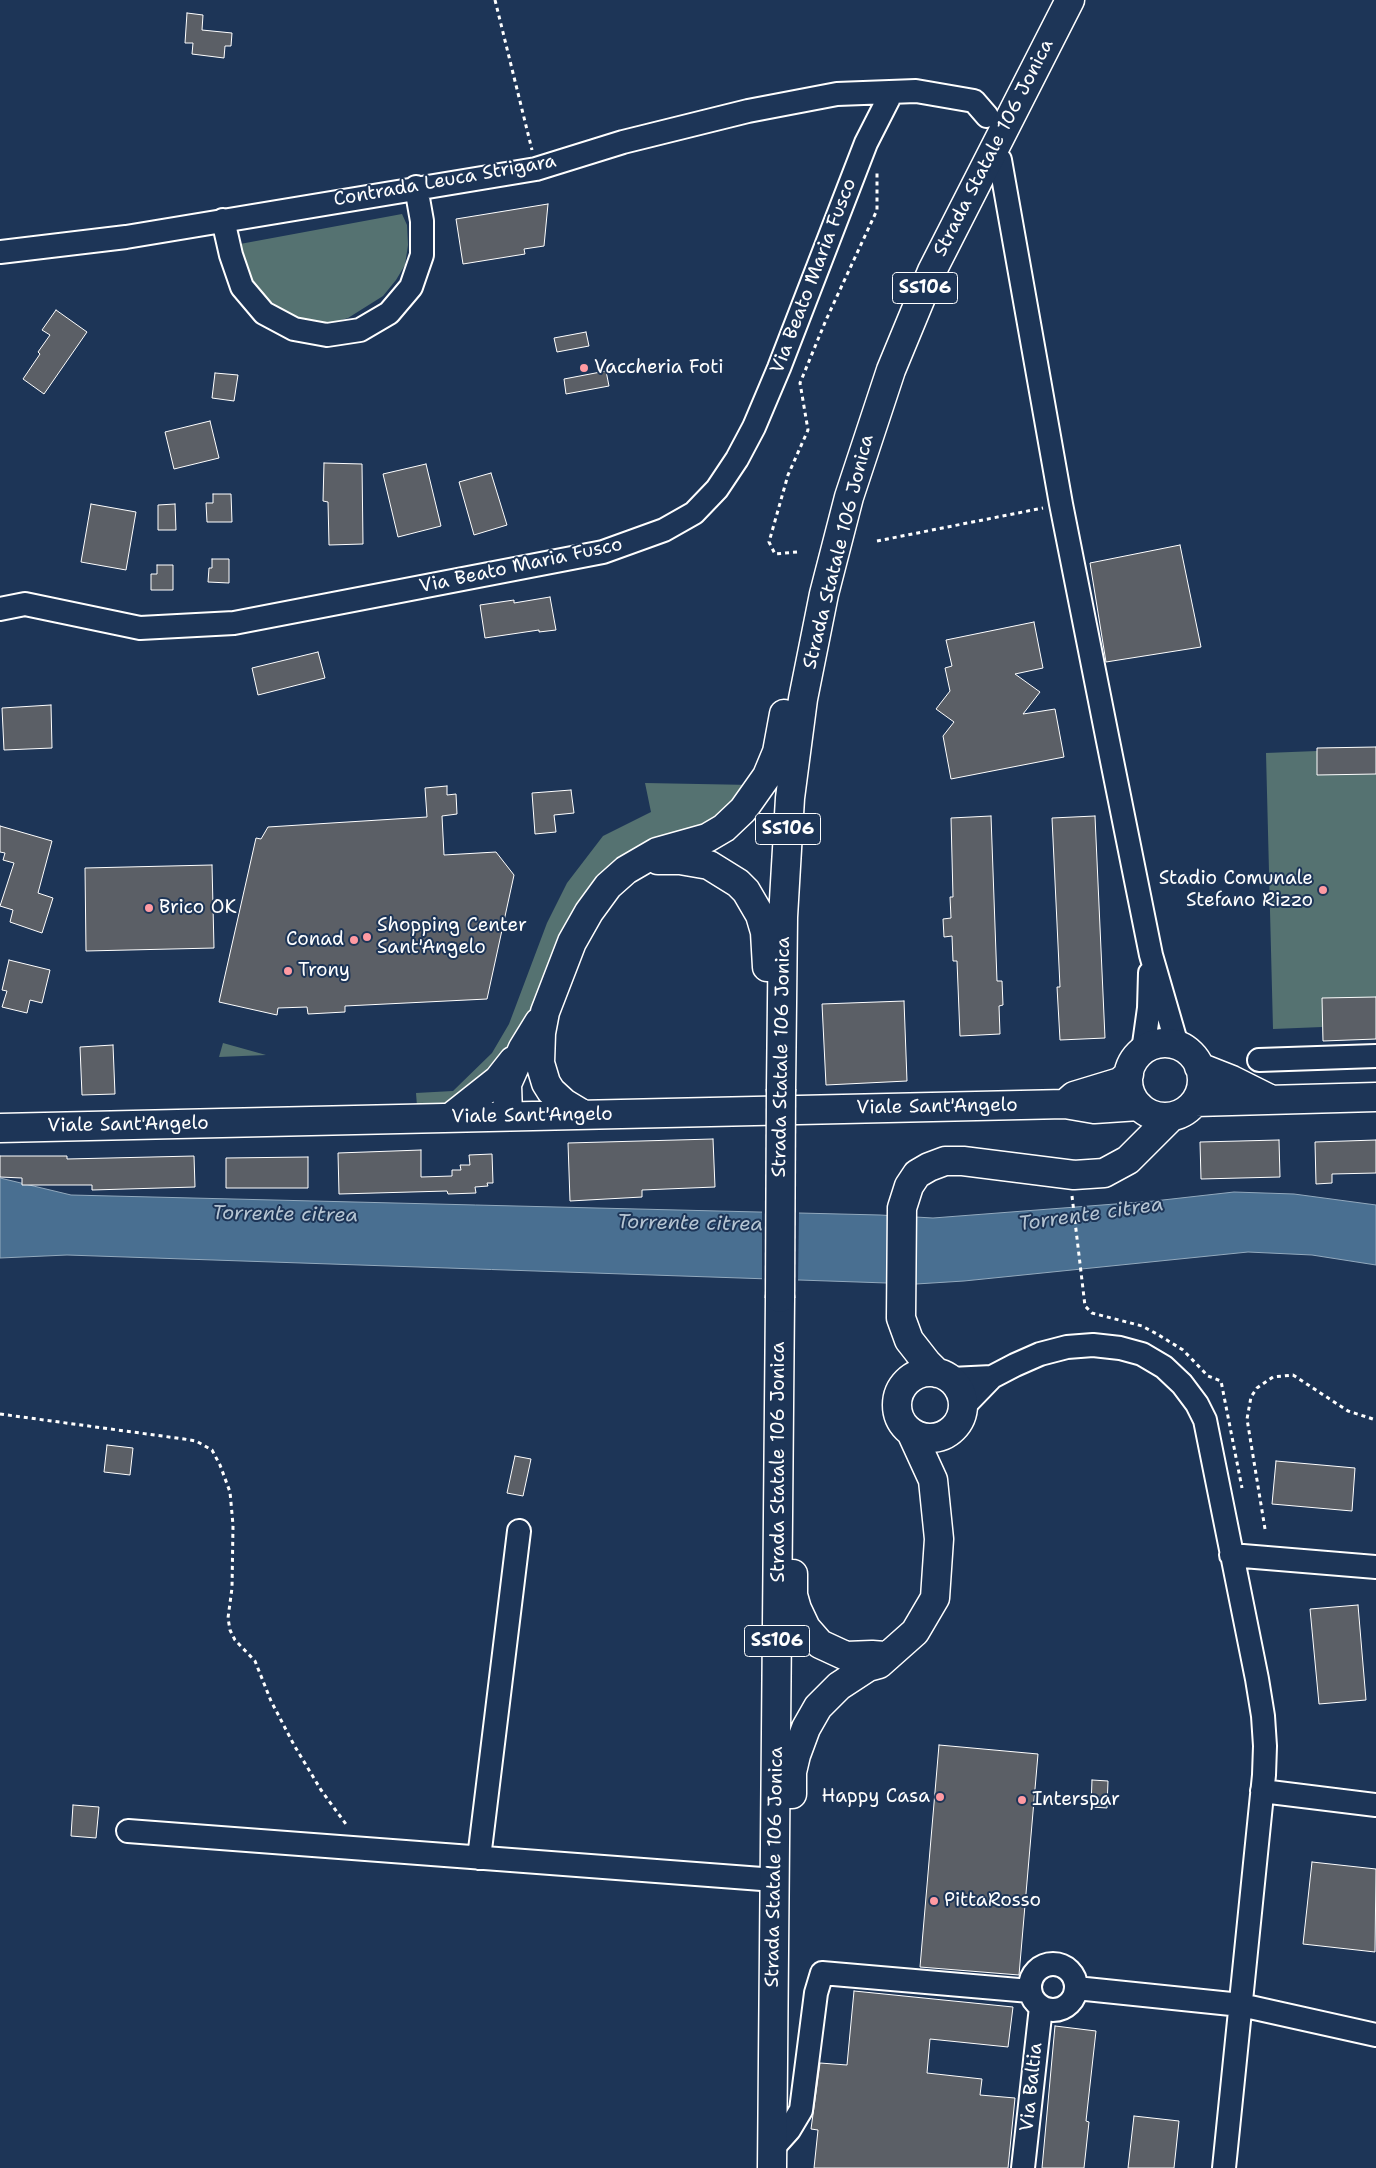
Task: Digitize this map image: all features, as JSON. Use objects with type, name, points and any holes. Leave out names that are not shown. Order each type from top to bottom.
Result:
[{"type":"main road","name":"Strada Statale 106 Jonica","points":[[772,2158],[783,917],[790,798],[803,699],[824,594],[862,456],[891,370],[932,271],[1070,0]]},
{"type":"main road","points":[[512,1116],[506,1084],[534,1050],[545,1012],[572,942],[589,912],[608,886],[626,870],[657,852],[707,838],[724,828],[743,810],[767,776],[776,752],[793,667],[824,594]]},
{"type":"main road","points":[[648,858],[680,860],[709,865],[738,883],[754,903],[765,932],[771,1037],[781,1078]]},
{"type":"main road","points":[[904,1386],[899,1356],[902,1326],[900,1295],[902,1208],[908,1186],[917,1174],[929,1167],[945,1162],[974,1161],[1074,1175],[1092,1175],[1116,1168],[1128,1160],[1171,1117],[1188,1109],[1195,1102],[1200,1092],[1202,1079],[1194,1057],[1177,1045],[1165,1043],[1153,1045],[1143,1051],[1132,1065],[1129,1074],[1130,1091],[1140,1107],[1160,1117],[1171,1117]]},
{"type":"main road","points":[[534,1050],[546,1083],[551,1091],[564,1103],[584,1115]]},
{"type":"main road","points":[[450,1118],[534,1050]]},
{"type":"main road","points":[[1199,1067],[1232,1080],[1270,1099]]},
{"type":"main road","name":"Viale Sant'Angelo","points":[[1065,1104],[1074,1096],[1120,1082],[1129,1074]]},
{"type":"main road","points":[[1195,1102],[1376,1097]]},
{"type":"main road","name":"Viale Sant'Angelo","points":[[0,1128],[1065,1104],[1094,1109],[1140,1107]]},
{"type":"main road","points":[[1128,1160],[1140,1107]]},
{"type":"main road","points":[[902,1326],[917,1352],[958,1387],[962,1396],[962,1417],[948,1433],[933,1480]]},
{"type":"main road","points":[[944,1376],[918,1374],[904,1386],[898,1400],[899,1416],[904,1425],[920,1437],[930,1438],[948,1433]]},
{"type":"main road","points":[[780,1402],[793,1434],[793,1595],[797,1609],[811,1634],[829,1649],[846,1656],[885,1656]]},
{"type":"main road","points":[[774,1961],[790,1915],[792,1772],[801,1738],[814,1713],[826,1697],[853,1676],[879,1664],[885,1656],[914,1632],[935,1598],[939,1539],[933,1480],[911,1432]]},
{"type":"street","name":"Contrada Leuca Strigara","points":[[0,252],[126,237],[416,187],[536,169],[623,142],[748,111],[837,94],[916,91],[981,109]]},
{"type":"street","name":"Via Beato Maria Fusco","points":[[0,609],[25,604],[140,628],[234,623],[604,552],[664,530],[694,513],[717,489],[737,459],[779,368],[866,143],[892,92]]},
{"type":"street","points":[[1000,160],[1061,504],[1151,955],[1177,1045]]},
{"type":"street","points":[[223,220],[231,255],[242,287],[264,313],[294,329],[327,335],[360,330],[389,313],[411,287],[422,255],[422,221],[416,187]]},
{"type":"street","points":[[1143,1051],[1149,1008],[1151,955]]},
{"type":"street","points":[[1259,1060],[1376,1056]]},
{"type":"street","points":[[963,1407],[992,1377],[1040,1354],[1067,1347],[1093,1345],[1120,1348],[1142,1354],[1164,1367],[1182,1384],[1197,1404],[1205,1420],[1263,1716],[1265,1746],[1224,2168]]},
{"type":"street","points":[[944,1376],[992,1377]]},
{"type":"street","points":[[479,1858],[519,1531]]},
{"type":"street","points":[[1231,1555],[1376,1567]]},
{"type":"street","points":[[1262,1791],[1376,1805]]},
{"type":"street","points":[[128,1831],[775,1880]]},
{"type":"street","points":[[772,2158],[801,2110],[816,1993],[822,1973],[1036,1999],[1056,2010],[1064,2007],[1075,1996],[1076,1988],[1073,1974],[1056,1963],[1048,1964],[1036,1971],[1030,1983],[1036,1999]]},
{"type":"street","points":[[1076,1988],[1241,2005],[1376,2035]]},
{"type":"street","name":"Via Baltia","points":[[1023,2168],[1036,1999]]},
{"type":"path","points":[[495,0],[536,169]]},
{"type":"path","points":[[797,552],[774,554],[769,542],[788,475],[808,430],[800,383],[826,320],[877,210],[878,174],[866,143]]},
{"type":"path","points":[[877,541],[1061,504]]},
{"type":"path","points":[[1072,1195],[1080,1276]]},
{"type":"path","points":[[1265,1529],[1247,1418],[1251,1397],[1257,1388],[1273,1377],[1293,1375],[1348,1411],[1376,1420]]},
{"type":"path","points":[[0,1414],[196,1441],[212,1450],[224,1473],[230,1492],[233,1525],[232,1588],[228,1618],[230,1630],[235,1640],[255,1661],[270,1701],[321,1790],[366,1849]]},
{"type":"green space","points":[[402,214],[407,225],[408,245],[405,265],[383,296],[348,318],[331,323],[310,323],[287,313],[266,298],[252,283],[240,244]]},
{"type":"green space","name":"Stadio Comunale Stefano Rizzo","points":[[1376,747],[1376,1039],[1323,1041],[1322,1027],[1273,1029],[1266,753],[1317,751],[1317,748]]},
{"type":"green space","points":[[645,783],[752,785],[721,822],[645,848],[518,1046],[453,1104],[417,1106],[416,1093],[453,1091],[492,1053],[509,1024],[547,923],[567,883],[603,836],[651,812]]},
{"type":"green space","points":[[223,1043],[266,1055],[219,1057]]},
{"type":"water","name":"Torrente citrea","points":[[0,1178],[71,1195],[880,1215],[933,1218],[1154,1201],[1234,1192],[1294,1194],[1376,1205],[1376,1265],[1312,1255],[1248,1252],[964,1281],[916,1284],[67,1255],[0,1258]]},
{"type":"pier","points":[[762,1210],[799,1211],[798,1282],[762,1281]]},
{"type":"building","points":[[187,13],[203,15],[202,30],[232,33],[231,46],[225,46],[224,58],[192,54],[193,43],[185,43]]},
{"type":"building","points":[[548,204],[544,246],[524,249],[525,254],[463,264],[456,219]]},
{"type":"building","points":[[56,310],[87,332],[44,394],[23,379],[50,335],[42,330]]},
{"type":"building","points":[[586,332],[589,346],[557,352],[554,338]]},
{"type":"building","points":[[606,371],[609,386],[566,394],[564,379]]},
{"type":"building","points":[[215,373],[238,375],[234,401],[212,398]]},
{"type":"building","points":[[210,421],[219,458],[174,469],[165,432]]},
{"type":"building","points":[[324,463],[362,464],[363,544],[329,545],[328,502],[323,501]]},
{"type":"building","points":[[426,464],[441,526],[398,537],[383,474]]},
{"type":"building","points":[[491,473],[507,525],[474,535],[459,482]]},
{"type":"building","points":[[213,494],[231,494],[232,522],[207,522],[206,503],[213,503]]},
{"type":"building","points":[[91,504],[136,512],[126,570],[81,562]]},
{"type":"building","points":[[175,504],[176,530],[158,530],[158,505]]},
{"type":"building","points":[[1180,545],[1201,647],[1106,662],[1090,563]]},
{"type":"building","points":[[212,559],[229,559],[229,583],[208,582],[209,568],[212,568]]},
{"type":"building","points":[[157,565],[173,565],[173,590],[151,590],[151,574],[157,574]]},
{"type":"building","points":[[550,597],[556,630],[539,632],[539,630],[485,638],[480,605],[514,600],[514,603]]},
{"type":"building","points":[[1034,622],[1043,668],[1015,674],[1040,692],[1023,714],[1055,709],[1064,757],[951,779],[943,736],[954,722],[936,709],[950,691],[945,668],[952,666],[946,640]]},
{"type":"building","points":[[318,652],[325,678],[258,695],[252,668]]},
{"type":"building","points":[[51,705],[52,748],[4,750],[2,708]]},
{"type":"building","points":[[1376,747],[1376,774],[1317,775],[1317,748]]},
{"type":"building","name":"Shopping Center Sant'Angelo","points":[[447,786],[447,795],[456,794],[457,814],[442,816],[444,855],[496,852],[514,875],[487,999],[345,1006],[345,1012],[308,1014],[307,1007],[278,1008],[277,1015],[219,1002],[256,838],[261,839],[268,827],[427,817],[425,788]]},
{"type":"building","points":[[571,790],[574,813],[554,815],[556,832],[535,834],[532,793]]},
{"type":"building","points":[[991,816],[997,981],[1002,981],[1003,1005],[999,1006],[1000,1034],[960,1036],[957,961],[953,961],[952,936],[944,937],[943,919],[951,918],[950,897],[953,897],[951,818]]},
{"type":"building","points":[[1095,816],[1105,1038],[1060,1040],[1057,987],[1060,987],[1052,818]]},
{"type":"building","points":[[0,826],[52,841],[38,893],[53,898],[42,933],[10,922],[13,910],[0,906],[14,863],[3,860],[5,853],[0,852]]},
{"type":"building","name":"Brico OK","points":[[212,865],[214,948],[86,951],[85,868]]},
{"type":"building","points":[[9,960],[50,970],[42,1003],[30,1000],[27,1013],[2,1007],[7,991],[2,990]]},
{"type":"building","points":[[1376,997],[1376,1039],[1323,1041],[1322,998]]},
{"type":"building","points":[[904,1001],[907,1081],[826,1085],[822,1004]]},
{"type":"building","points":[[113,1045],[115,1094],[82,1095],[80,1047]]},
{"type":"building","points":[[713,1139],[715,1187],[642,1190],[642,1197],[570,1201],[568,1143]]},
{"type":"building","points":[[1279,1140],[1280,1177],[1201,1179],[1200,1142]]},
{"type":"building","points":[[1376,1140],[1376,1173],[1332,1174],[1332,1183],[1316,1184],[1315,1142]]},
{"type":"building","points":[[421,1150],[421,1177],[452,1176],[452,1170],[461,1170],[460,1165],[470,1165],[469,1155],[492,1154],[493,1183],[487,1183],[488,1186],[475,1187],[476,1193],[448,1194],[447,1191],[339,1194],[338,1153]]},
{"type":"building","points":[[0,1156],[67,1156],[67,1159],[194,1156],[195,1187],[92,1190],[92,1185],[22,1185],[22,1178],[0,1177]]},
{"type":"building","points":[[308,1157],[308,1188],[226,1188],[226,1158]]},
{"type":"building","points":[[107,1445],[133,1448],[130,1475],[104,1472]]},
{"type":"building","points":[[515,1456],[531,1459],[523,1496],[507,1493]]},
{"type":"building","points":[[1276,1461],[1355,1468],[1352,1511],[1272,1504]]},
{"type":"building","points":[[1358,1605],[1366,1700],[1319,1704],[1310,1609]]},
{"type":"building","points":[[939,1745],[1038,1754],[1019,1975],[920,1967]]},
{"type":"building","points":[[1092,1780],[1108,1781],[1107,1808],[1091,1807]]},
{"type":"building","points":[[73,1805],[99,1807],[96,1838],[71,1836]]},
{"type":"building","points":[[1312,1862],[1376,1869],[1375,1952],[1303,1944]]},
{"type":"building","points":[[854,1991],[1013,2007],[1008,2047],[930,2039],[927,2073],[982,2079],[980,2095],[1015,2098],[1008,2168],[814,2168],[818,2130],[811,2129],[820,2063],[847,2065]]},
{"type":"building","points":[[1055,2026],[1096,2031],[1086,2121],[1089,2122],[1084,2168],[1042,2168]]},
{"type":"building","points":[[1134,2116],[1179,2121],[1174,2168],[1128,2168]]},
{"type":"place","name":"Vaccheria Foti","points":[[584,368]]},
{"type":"place","name":"Stadio Comunale Stefano Rizzo","points":[[1323,890]]},
{"type":"place","name":"Brico OK","points":[[149,908]]},
{"type":"place","name":"Shopping Center Sant'Angelo","points":[[367,937]]},
{"type":"place","name":"Conad","points":[[354,940]]},
{"type":"place","name":"Trony","points":[[288,971]]},
{"type":"place","name":"Happy Casa","points":[[940,1797]]},
{"type":"place","name":"Interspar","points":[[1022,1800]]},
{"type":"place","name":"PittaRosso","points":[[934,1901]]}]
